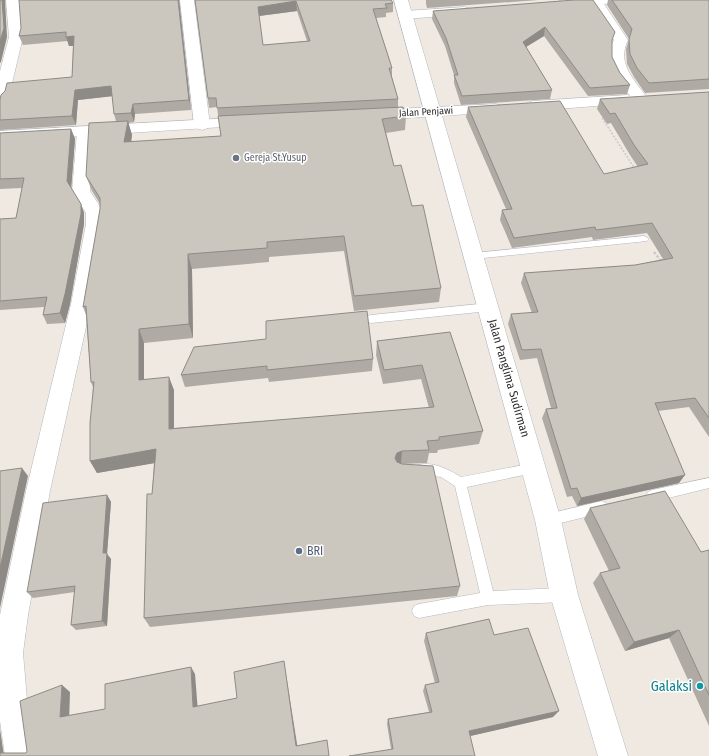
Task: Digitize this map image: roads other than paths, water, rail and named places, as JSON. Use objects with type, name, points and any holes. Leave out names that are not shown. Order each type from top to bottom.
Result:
[{"type":"street","points":[[0,100],[16,37],[13,0]]},
{"type":"street","points":[[187,0],[202,125]]},
{"type":"street","points":[[549,5],[600,0]]},
{"type":"street","name":"Jalan Penjawi","points":[[357,116],[647,99],[619,70],[617,48],[621,40],[600,0]]},
{"type":"street","points":[[403,7],[480,10]]},
{"type":"street","name":"Jalan Panglima Sudirman","points":[[403,7],[534,468],[548,520],[564,595],[613,756]]},
{"type":"street","points":[[0,136],[264,122]]},
{"type":"street","points":[[20,756],[12,700],[9,653],[14,615],[38,492],[81,304],[95,224],[95,213],[81,192],[85,132]]},
{"type":"lane","points":[[474,256],[644,239]]},
{"type":"lane","points":[[371,319],[489,307]]},
{"type":"lane","points":[[460,483],[534,468]]},
{"type":"lane","points":[[408,470],[443,472],[460,483],[488,598]]},
{"type":"lane","points":[[640,499],[709,483]]},
{"type":"lane","points":[[548,520],[617,504]]},
{"type":"lane","points":[[419,610],[488,598],[564,595]]},
{"type":"place","name":"Gereja St.Yusup","points":[[236,158]]},
{"type":"place","name":"BRI","points":[[299,551]]},
{"type":"place","name":"Galaksi","points":[[700,686]]}]
